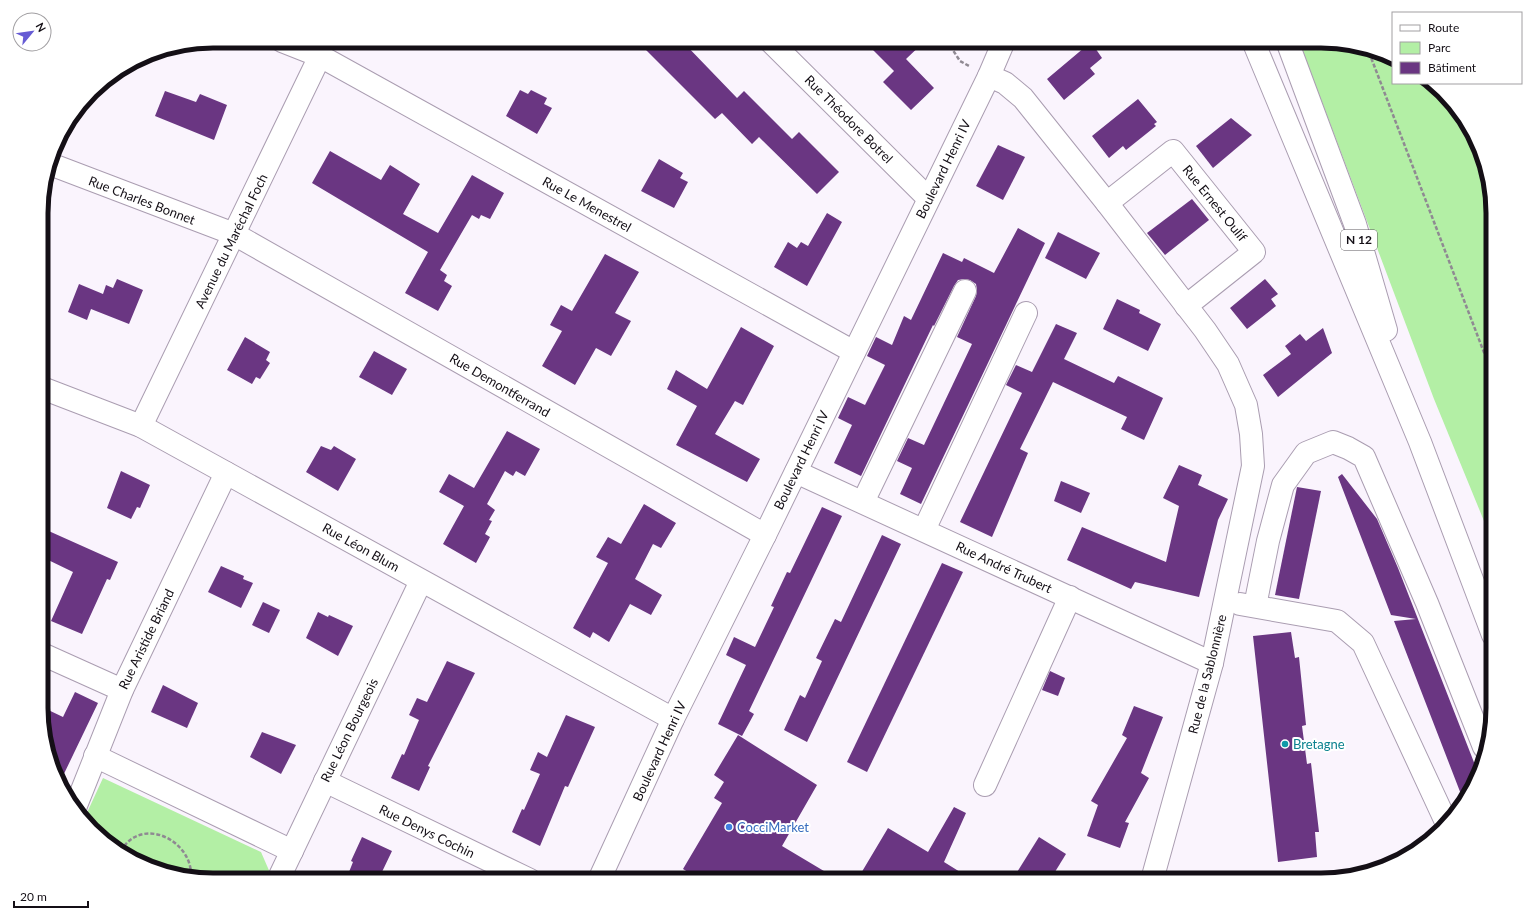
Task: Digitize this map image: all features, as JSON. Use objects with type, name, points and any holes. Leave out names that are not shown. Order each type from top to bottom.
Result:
[{"type":"street","name":"Rue Le Menestrel","points":[[300,48],[320,56],[854,352]]},
{"type":"street","name":"Rue Théodore Botrel","points":[[777,48],[928,198]]},
{"type":"street","name":"Boulevard Henri IV","points":[[602,873],[673,719],[796,472],[928,198],[989,76],[1001,48]]},
{"type":"street","name":"N 12","points":[[1242,48],[1266,106],[1292,135]]},
{"type":"street","name":"N 12","points":[[1256,48],[1420,442],[1486,616]]},
{"type":"street","name":"N 12","points":[[1290,48],[1355,224],[1420,442]]},
{"type":"street","name":"Avenue du Maréchal Foch","points":[[141,426],[320,56]]},
{"type":"street","points":[[989,76],[1005,83],[1023,98],[1107,203],[1186,306]]},
{"type":"street","name":"Rue Ernest Oulif","points":[[1107,203],[1173,151],[1254,252],[1186,306]]},
{"type":"street","name":"Rue Charles Bonnet","points":[[55,166],[234,234]]},
{"type":"street","name":"Rue Demontferrand","points":[[234,234],[765,535]]},
{"type":"street","points":[[863,502],[965,291]]},
{"type":"street","name":"Rue de la Sablonnière","points":[[1154,873],[1212,663],[1253,466],[1251,434],[1246,405],[1228,364],[1186,306]]},
{"type":"street","points":[[924,530],[1026,313]]},
{"type":"street","name":"Rue Léon Blum","points":[[48,390],[141,426],[673,719]]},
{"type":"street","points":[[1255,606],[1268,541],[1283,485],[1306,452],[1333,442],[1364,457],[1424,596],[1482,743]]},
{"type":"street","name":"Rue André Trubert","points":[[796,472],[1212,663]]},
{"type":"street","name":"Rue Aristide Briand","points":[[77,802],[122,690],[226,473]]},
{"type":"street","name":"Rue Léon Bourgeois","points":[[281,873],[421,580]]},
{"type":"street","points":[[985,785],[1070,597]]},
{"type":"street","points":[[1225,601],[1337,621],[1363,643],[1444,818]]},
{"type":"street","points":[[48,657],[122,690]]},
{"type":"street","points":[[95,756],[292,851]]},
{"type":"street","name":"Rue Denys Cochin","points":[[325,781],[516,873]]},
{"type":"path","points":[[952,48],[960,61],[989,76]]},
{"type":"path","points":[[1370,56],[1486,358]]},
{"type":"path","points":[[123,846],[125,843],[142,834],[159,834],[172,839],[183,851],[191,872]]},
{"type":"green space","points":[[1302,48],[1343,49],[1364,54],[1392,64],[1392,84],[1424,84],[1438,96],[1458,121],[1469,140],[1477,160],[1483,181],[1486,202],[1486,526],[1434,399]]},
{"type":"green space","points":[[103,778],[261,852],[270,873],[202,873],[181,870],[160,864],[140,856],[121,845],[96,825],[86,814]]},
{"type":"building","points":[[644,48],[689,48],[737,98],[744,91],[792,139],[799,132],[839,172],[817,194],[759,137],[752,144],[722,113],[715,119]]},
{"type":"building","points":[[871,48],[918,48],[906,59],[934,88],[911,110],[883,82],[894,71]]},
{"type":"building","points":[[1084,48],[1095,48],[1102,58],[1090,68],[1095,74],[1064,100],[1047,79]]},
{"type":"building","points":[[520,90],[528,94],[531,90],[547,98],[544,104],[552,108],[537,134],[506,116]]},
{"type":"building","points":[[165,91],[196,102],[200,94],[227,105],[214,140],[155,116]]},
{"type":"building","points":[[1138,99],[1157,122],[1154,124],[1156,126],[1126,150],[1123,146],[1109,158],[1092,136]]},
{"type":"building","points":[[1231,118],[1252,135],[1213,168],[1196,146]]},
{"type":"building","points":[[998,145],[1025,157],[1003,200],[976,186]]},
{"type":"building","points":[[330,151],[381,180],[390,165],[420,184],[403,214],[438,233],[472,175],[504,193],[490,219],[481,215],[479,219],[472,215],[440,270],[447,275],[444,281],[452,286],[438,311],[405,293],[428,252],[312,183]]},
{"type":"building","points":[[659,159],[683,173],[680,178],[688,182],[674,208],[641,191]]},
{"type":"building","points":[[1192,199],[1209,220],[1165,255],[1147,233]]},
{"type":"building","points":[[827,213],[842,222],[807,286],[774,267],[788,242],[797,248],[801,242],[808,246]]},
{"type":"building","points":[[1018,228],[1045,243],[921,504],[900,494],[912,468],[897,461],[908,438],[924,445],[972,344],[957,337],[976,296],[976,284],[970,280],[958,280],[954,286],[934,326],[933,325],[861,476],[834,463],[852,425],[838,418],[848,397],[865,405],[885,365],[867,356],[876,337],[892,345],[904,316],[911,320],[943,253],[962,262],[964,258],[994,273]]},
{"type":"building","points":[[1058,232],[1100,253],[1086,279],[1045,258]]},
{"type":"building","points":[[605,254],[639,272],[615,313],[631,321],[611,356],[596,348],[575,385],[542,366],[562,331],[550,325],[561,305],[572,311]]},
{"type":"building","points":[[117,279],[143,290],[129,324],[91,309],[87,320],[68,312],[79,284],[103,294],[106,285],[113,288]]},
{"type":"building","points":[[1265,279],[1278,294],[1271,299],[1276,306],[1247,329],[1230,308]]},
{"type":"building","points":[[1117,299],[1140,310],[1139,313],[1161,324],[1148,351],[1103,329]]},
{"type":"building","points":[[1056,324],[1077,333],[1064,359],[1114,383],[1118,376],[1163,398],[1144,440],[1121,429],[1127,417],[1053,382],[1020,449],[1028,453],[992,537],[960,522],[1022,393],[1006,385],[1016,365],[1032,372]]},
{"type":"building","points":[[741,327],[774,346],[743,405],[735,401],[715,434],[760,459],[747,482],[676,445],[697,406],[667,389],[676,370],[707,389]]},
{"type":"building","points":[[1323,328],[1332,353],[1278,397],[1263,375],[1291,354],[1285,346],[1300,334],[1306,341]]},
{"type":"building","points":[[245,337],[270,352],[266,360],[270,363],[260,379],[256,377],[252,384],[227,370]]},
{"type":"building","points":[[374,351],[407,369],[392,395],[359,377]]},
{"type":"building","points":[[507,431],[540,449],[525,476],[516,471],[513,476],[505,471],[487,504],[495,510],[489,520],[492,521],[485,534],[490,537],[476,563],[443,544],[464,506],[439,492],[449,474],[474,488]]},
{"type":"building","points":[[321,446],[331,450],[334,446],[356,459],[338,491],[306,472]]},
{"type":"building","points":[[1179,465],[1202,475],[1198,485],[1228,499],[1218,520],[1199,597],[1135,582],[1131,589],[1067,560],[1082,527],[1166,562],[1179,506],[1163,498]]},
{"type":"building","points":[[121,471],[150,485],[140,508],[137,507],[131,519],[107,508]]},
{"type":"building","points":[[1342,474],[1377,519],[1398,568],[1475,765],[1461,795],[1394,621],[1416,619],[1391,615],[1338,477]]},
{"type":"building","points":[[1061,481],[1090,493],[1081,513],[1054,501]]},
{"type":"building","points":[[1297,487],[1321,491],[1299,599],[1275,595]]},
{"type":"building","points":[[644,504],[676,523],[661,548],[653,544],[635,579],[662,595],[651,615],[630,604],[609,642],[593,632],[590,638],[573,628],[608,563],[596,557],[608,537],[621,544]]},
{"type":"building","points":[[822,507],[842,516],[749,711],[754,714],[742,736],[718,724],[746,665],[726,655],[734,637],[755,647],[774,607],[771,606],[787,572],[790,573]]},
{"type":"building","points":[[48,531],[118,562],[110,580],[107,579],[82,634],[51,621],[73,572],[48,560]]},
{"type":"building","points":[[882,535],[901,544],[807,742],[784,730],[800,695],[805,698],[822,661],[816,658],[835,619],[841,622]]},
{"type":"building","points":[[942,563],[963,572],[867,772],[847,762]]},
{"type":"building","points":[[221,566],[244,576],[243,579],[253,583],[241,608],[208,592]]},
{"type":"building","points":[[263,602],[280,610],[269,633],[252,625]]},
{"type":"building","points":[[318,612],[328,617],[329,615],[353,626],[338,656],[306,638]]},
{"type":"building","name":"Bretagne","points":[[1291,632],[1295,658],[1299,657],[1306,725],[1302,726],[1307,764],[1311,763],[1319,832],[1315,832],[1317,857],[1278,862],[1253,636]]},
{"type":"building","points":[[447,661],[475,673],[428,766],[430,767],[419,791],[391,778],[402,754],[404,755],[419,720],[409,715],[417,698],[427,702]]},
{"type":"building","points":[[1050,671],[1065,678],[1058,696],[1042,690]]},
{"type":"building","points":[[163,685],[198,703],[187,728],[151,712]]},
{"type":"building","points":[[75,692],[98,703],[63,776],[51,740],[48,710],[63,717]]},
{"type":"building","points":[[1134,706],[1163,717],[1141,773],[1149,778],[1125,822],[1129,823],[1120,848],[1087,836],[1098,805],[1091,801],[1127,738],[1122,735]]},
{"type":"building","points":[[566,715],[595,727],[568,787],[565,786],[540,846],[512,832],[522,809],[524,810],[540,774],[530,770],[538,752],[547,757]]},
{"type":"building","points":[[262,732],[296,745],[281,774],[250,757]]},
{"type":"building","points":[[738,735],[817,785],[782,846],[827,873],[690,873],[683,869],[722,803],[714,798],[724,782],[714,775]]},
{"type":"building","points":[[954,807],[966,813],[944,862],[962,873],[861,873],[888,828],[928,852]]},
{"type":"building","points":[[362,837],[392,851],[381,873],[351,873],[349,872],[353,862],[351,861]]},
{"type":"building","points":[[1039,837],[1066,854],[1054,873],[1016,873]]},
{"type":"place","name":"Bretagne","points":[[1285,744]]},
{"type":"place","name":"CocciMarket","points":[[729,827]]}]
